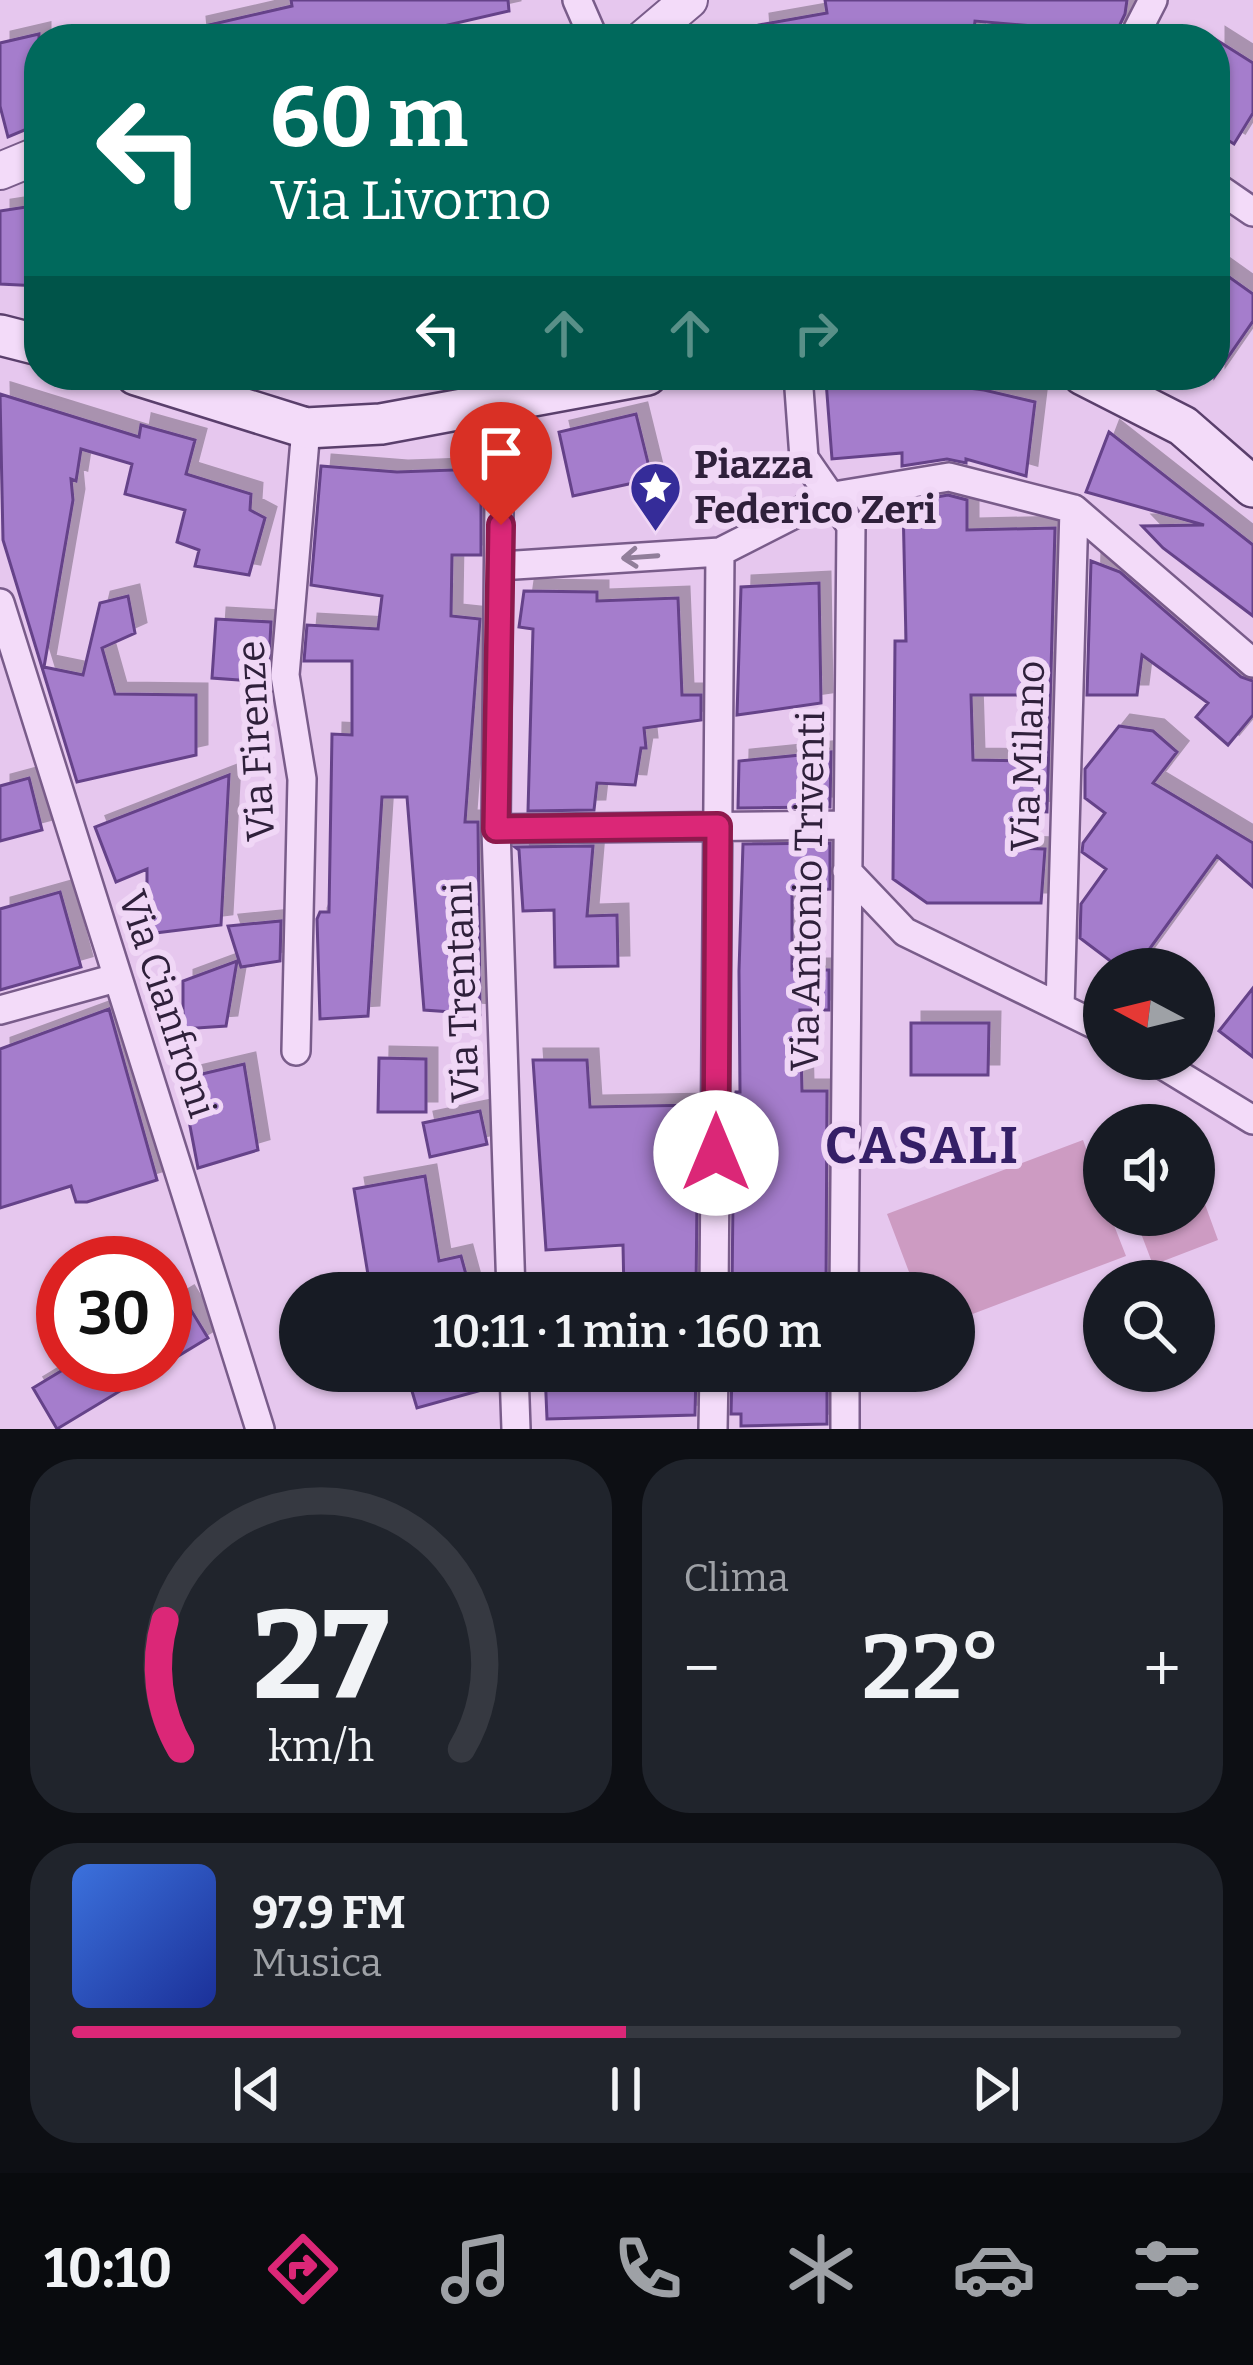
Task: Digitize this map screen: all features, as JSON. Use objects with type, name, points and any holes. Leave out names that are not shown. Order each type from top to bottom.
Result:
[{"type":"main road","points":[[184,390],[306,428],[381,424],[562,390]]},
{"type":"main road","points":[[1112,390],[1184,426],[1253,487]]},
{"type":"street","points":[[661,24],[689,0]]},
{"type":"street","name":"Via Antonio Triventi","points":[[799,390],[804,458],[851,526],[844,1272]]},
{"type":"street","name":"Via Trentani","points":[[500,401],[496,829],[510,1272]]},
{"type":"street","name":"Via Firenze","points":[[296,1051],[302,779],[285,675],[306,428]]},
{"type":"street","points":[[501,566],[720,552],[828,497],[949,477],[1074,508],[1253,663]]},
{"type":"street","name":"Via Milano","points":[[1060,1006],[1074,508]]},
{"type":"street","points":[[714,1272],[720,552]]},
{"type":"street","name":"Via Cianfroni","points":[[0,603],[260,1429]]},
{"type":"street","points":[[496,829],[848,824]]},
{"type":"street","points":[[847,871],[905,932],[1083,1018]]},
{"type":"street","points":[[0,1010],[116,978]]},
{"type":"street","points":[[1187,1080],[1253,1120]]},
{"type":"street","points":[[515,1392],[516,1429]]},
{"type":"street","points":[[713,1429],[714,1392]]},
{"type":"street","points":[[845,1392],[845,1429]]},
{"type":"shaded area","points":[[1083,1140],[1083,1236],[1118,1236],[1126,1256],[1083,1260],[1083,1272],[975,1313],[975,1272],[909,1272],[887,1214]]},
{"type":"shaded area","points":[[1215,1232],[1218,1240],[1166,1260],[1151,1260],[1142,1236],[1215,1236]]},
{"type":"building","points":[[291,0],[508,0],[509,11],[452,24],[213,24],[292,6]]},
{"type":"building","points":[[825,0],[1127,0],[1120,24],[765,24],[827,13]]},
{"type":"building","points":[[24,37],[24,130],[8,137],[0,106],[0,43]]},
{"type":"building","points":[[1230,48],[1253,63],[1253,113],[1234,144],[1230,141]]},
{"type":"building","points":[[24,207],[24,285],[0,284],[0,211]]},
{"type":"building","points":[[1230,278],[1253,294],[1253,321],[1230,354]]},
{"type":"building","points":[[827,390],[984,390],[1035,402],[1026,476],[966,459],[966,463],[947,459],[902,466],[902,453],[832,459]]},
{"type":"building","points":[[0,394],[139,437],[141,425],[195,440],[186,474],[251,494],[250,510],[265,518],[249,575],[195,566],[199,550],[177,542],[185,510],[125,494],[132,464],[81,449],[76,481],[71,479],[73,500],[44,667],[83,675],[100,603],[128,596],[135,633],[102,648],[115,694],[196,695],[196,755],[77,782],[3,540]]},
{"type":"building","points":[[636,414],[652,479],[573,496],[559,432]]},
{"type":"building","points":[[1109,432],[1253,545],[1253,616],[1163,548],[1142,526],[1204,525],[1086,492]]},
{"type":"building","points":[[321,466],[397,472],[481,469],[481,555],[452,555],[451,616],[480,619],[465,822],[478,822],[480,1014],[424,1010],[407,797],[382,797],[368,1016],[320,1019],[317,919],[320,912],[329,912],[332,734],[352,735],[352,661],[304,661],[307,625],[378,629],[382,596],[311,585]]},
{"type":"building","points":[[948,495],[967,500],[967,530],[1055,528],[1047,812],[1029,811],[1013,848],[1045,849],[1041,903],[927,903],[893,879],[895,641],[906,641],[903,503]],"holes":[[[971,695],[1029,695],[1029,761],[973,760]]]},
{"type":"building","points":[[1091,561],[1120,572],[1241,677],[1253,681],[1253,715],[1228,745],[1196,717],[1208,703],[1142,655],[1137,695],[1087,695]]},
{"type":"building","points":[[819,583],[821,703],[737,715],[741,587]]},
{"type":"building","points":[[524,591],[597,592],[597,601],[678,598],[682,695],[701,695],[701,720],[644,728],[646,748],[641,748],[635,785],[597,783],[594,810],[528,811],[533,629],[519,627]]},
{"type":"building","points":[[216,619],[271,622],[268,682],[212,678]]},
{"type":"building","points":[[1119,726],[1153,731],[1177,752],[1153,783],[1253,843],[1253,887],[1217,856],[1150,948],[1093,948],[1080,938],[1081,904],[1106,869],[1082,852],[1083,843],[1105,813],[1085,798],[1085,769]]},
{"type":"building","points":[[831,752],[830,807],[738,808],[739,761]]},
{"type":"building","points":[[229,775],[221,925],[147,934],[147,869],[116,882],[95,827]]},
{"type":"building","points":[[29,778],[42,830],[0,841],[0,786]]},
{"type":"building","points":[[830,843],[830,889],[792,891],[792,970],[829,970],[829,1010],[800,1010],[802,1091],[827,1091],[826,1272],[732,1272],[743,844]]},
{"type":"building","points":[[593,846],[587,916],[617,915],[618,966],[555,967],[554,910],[523,911],[515,847]]},
{"type":"building","points":[[60,892],[81,967],[0,990],[0,909]]},
{"type":"building","points":[[281,921],[280,961],[241,967],[228,926]]},
{"type":"building","points":[[237,961],[226,1026],[183,1029],[183,981]]},
{"type":"building","points":[[1253,988],[1253,1057],[1219,1031]]},
{"type":"building","points":[[109,1009],[157,1180],[87,1202],[76,1202],[71,1186],[0,1208],[0,1049]]},
{"type":"building","points":[[911,1023],[989,1023],[988,1075],[911,1075]]},
{"type":"building","points":[[379,1058],[426,1059],[426,1112],[378,1112]]},
{"type":"building","points":[[533,1060],[587,1060],[590,1107],[698,1105],[696,1272],[624,1272],[623,1245],[546,1250]]},
{"type":"building","points":[[244,1064],[258,1150],[198,1168],[181,1079]]},
{"type":"building","points":[[480,1111],[487,1144],[430,1157],[423,1123]]},
{"type":"building","points":[[425,1176],[439,1261],[461,1256],[465,1272],[368,1272],[354,1189]]},
{"type":"building","points":[[192,1312],[208,1338],[192,1348]]},
{"type":"building","points":[[33,1388],[36,1392],[118,1392],[57,1429]]},
{"type":"building","points":[[412,1392],[474,1392],[417,1408]]},
{"type":"building","points":[[546,1392],[696,1392],[695,1415],[547,1419]]},
{"type":"building","points":[[732,1392],[827,1392],[827,1424],[741,1426],[741,1414],[731,1414]]},
{"type":"place","name":"Piazza Federico Zeri","points":[[655,533]]},
{"type":"district","name":"CASALI","points":[[923,1146]]},
{"type":"route","points":[[501,525],[496,829],[718,826],[716,1153]]}]
